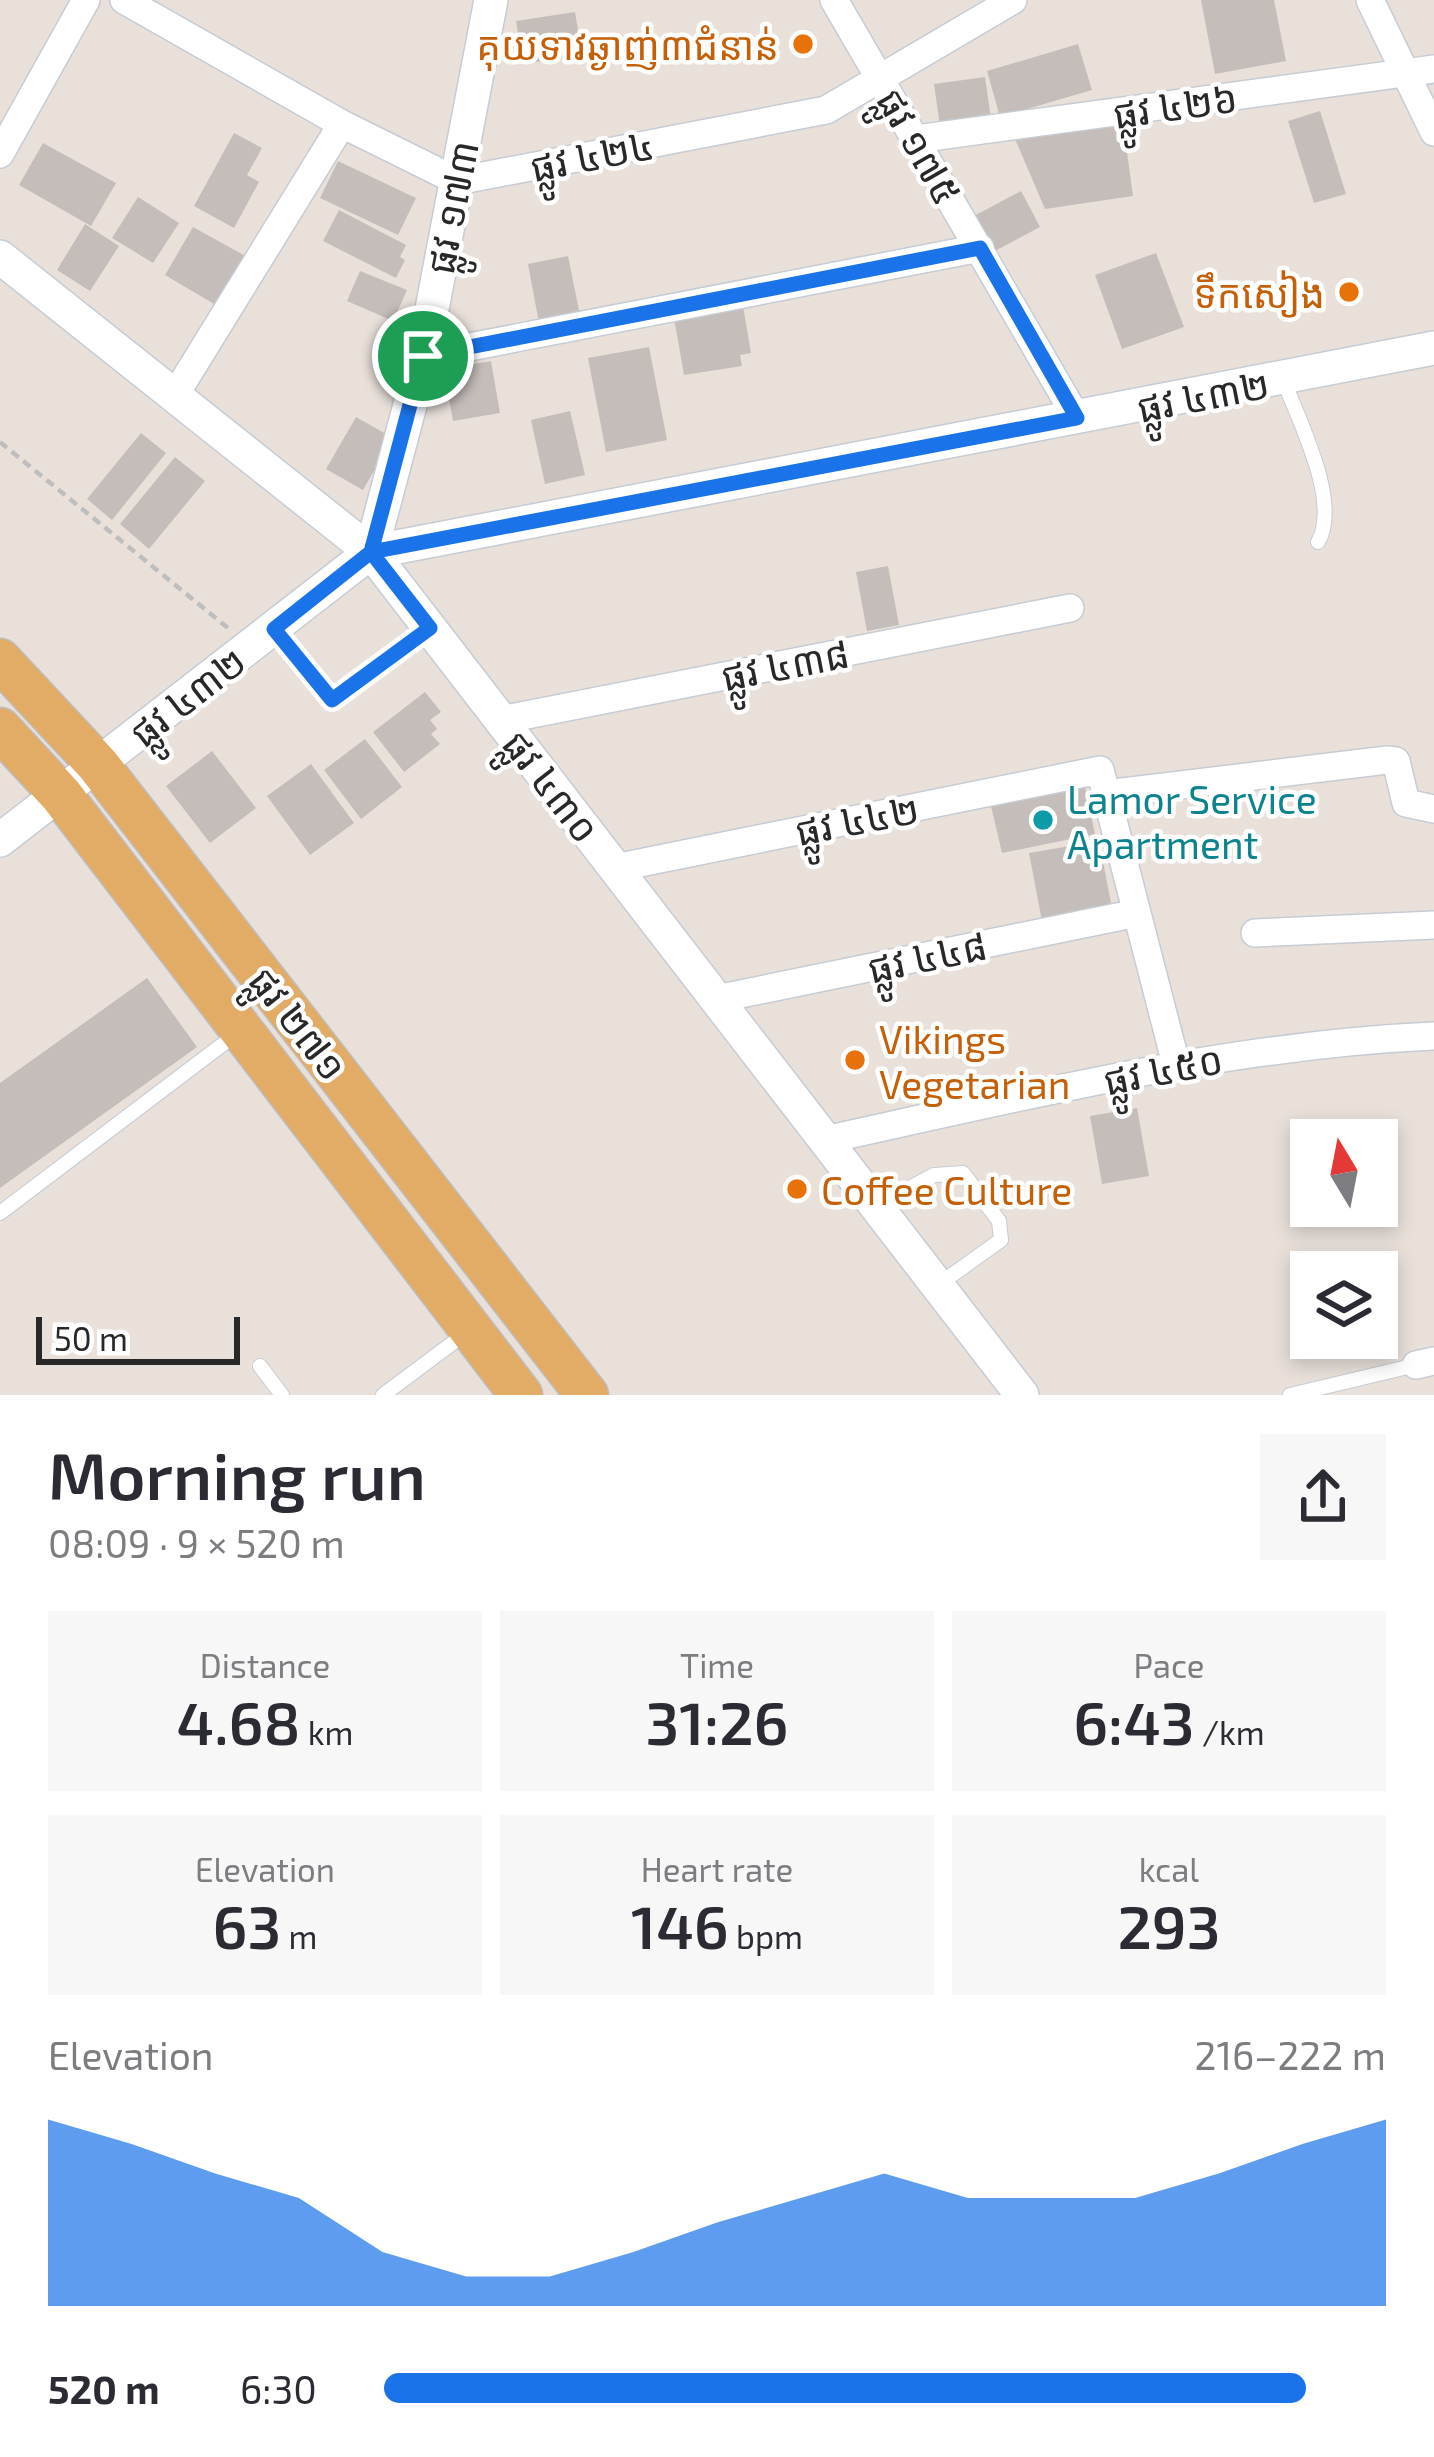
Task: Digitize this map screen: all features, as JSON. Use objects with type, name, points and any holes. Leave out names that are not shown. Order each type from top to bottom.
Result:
[{"type":"main road","name":"ផ្លូវ ២៧១","points":[[0,660],[98,765],[587,1395]]},
{"type":"main road","name":"ផ្លូវ ២៧១","points":[[0,729],[61,795],[521,1395]]},
{"type":"street","points":[[0,154],[86,0]]},
{"type":"street","points":[[124,0],[342,124],[457,181]]},
{"type":"street","name":"ផ្លូវ ១៧៣","points":[[371,552],[423,356],[491,0]]},
{"type":"street","name":"ផ្លូវ ១៧៥","points":[[834,0],[1077,418]]},
{"type":"street","name":"ផ្លូវ ៤២៤","points":[[457,181],[826,110],[1013,0]]},
{"type":"street","points":[[1370,0],[1421,72],[1434,132]]},
{"type":"street","name":"ផ្លូវ ៤២៦","points":[[916,140],[1421,72]]},
{"type":"street","points":[[175,395],[342,124]]},
{"type":"street","points":[[423,356],[980,248]]},
{"type":"street","name":"ផ្លូវ ៤៣០","points":[[0,257],[371,552],[1022,1395]]},
{"type":"street","name":"ផ្លូវ ៤៣២","points":[[0,841],[371,552],[1434,348]]},
{"type":"street","name":"ផ្លូវ ៤៣៨","points":[[501,720],[1070,608]]},
{"type":"street","name":"ផ្លូវ ៤៤២","points":[[615,868],[1103,782],[1387,760],[1396,760],[1406,803],[1434,809]]},
{"type":"street","points":[[1103,782],[1176,1064]]},
{"type":"street","name":"ផ្លូវ ៤៤៨","points":[[716,999],[1137,913]]},
{"type":"street","points":[[1255,933],[1434,925]]},
{"type":"street","name":"ផ្លូវ ៤៥០","points":[[825,1140],[1176,1064],[1370,1039],[1434,1036]]},
{"type":"lane","points":[[1283,379],[1324,491],[1326,516],[1318,542]]},
{"type":"lane","points":[[262,638],[332,700],[430,628]]},
{"type":"lane","points":[[0,1213],[241,1030]]},
{"type":"lane","points":[[876,1207],[934,1175],[963,1173],[999,1222],[1000,1240],[938,1285]]},
{"type":"lane","points":[[383,1395],[470,1330]]},
{"type":"lane","points":[[1290,1395],[1425,1363]]},
{"type":"lane","points":[[260,1366],[282,1395]]},
{"type":"path","points":[[0,442],[262,638]]},
{"type":"building","points":[[1201,0],[1274,0],[1286,61],[1215,74]]},
{"type":"building","points":[[575,12],[582,55],[523,64],[516,21]]},
{"type":"building","points":[[1078,44],[1092,90],[1000,117],[987,71]]},
{"type":"building","points":[[985,77],[991,119],[940,126],[934,84]]},
{"type":"building","points":[[1320,111],[1346,194],[1314,203],[1288,121]]},
{"type":"building","points":[[1123,123],[1133,196],[1045,209],[1015,139]]},
{"type":"building","points":[[234,133],[262,148],[247,175],[259,182],[234,228],[194,206]]},
{"type":"building","points":[[43,143],[116,183],[91,226],[19,185]]},
{"type":"building","points":[[338,161],[416,198],[398,235],[320,198]]},
{"type":"building","points":[[1021,191],[1040,227],[993,252],[974,216]]},
{"type":"building","points":[[138,197],[179,223],[153,263],[112,238]]},
{"type":"building","points":[[339,210],[406,245],[396,278],[323,241]]},
{"type":"building","points":[[85,224],[119,246],[90,291],[57,270]]},
{"type":"building","points":[[193,227],[249,258],[221,308],[165,275]]},
{"type":"building","points":[[1156,253],[1184,327],[1122,349],[1095,275]]},
{"type":"building","points":[[568,256],[580,315],[539,323],[528,264]]},
{"type":"building","points":[[360,271],[407,290],[393,321],[347,301]]},
{"type":"building","points":[[743,306],[751,353],[740,355],[742,366],[684,375],[674,318]]},
{"type":"building","points":[[649,347],[667,440],[606,452],[588,358]]},
{"type":"building","points":[[491,361],[500,413],[453,421],[444,369]]},
{"type":"building","points":[[570,411],[585,475],[545,484],[531,420]]},
{"type":"building","points":[[356,417],[393,438],[363,490],[326,469]]},
{"type":"building","points":[[141,433],[166,453],[112,520],[87,499]]},
{"type":"building","points":[[175,457],[205,481],[149,549],[120,524]]},
{"type":"building","points":[[888,566],[899,625],[867,631],[856,572]]},
{"type":"building","points":[[425,692],[441,712],[430,720],[437,729],[431,734],[440,744],[404,772],[373,732]]},
{"type":"building","points":[[365,739],[402,787],[361,819],[324,770]]},
{"type":"building","points":[[212,751],[256,808],[210,843],[166,786]]},
{"type":"building","points":[[311,764],[354,823],[310,855],[267,796]]},
{"type":"building","name":"Lamor Service Apartment","points":[[1085,787],[1095,834],[1002,853],[991,806]]},
{"type":"building","points":[[1099,841],[1112,908],[1042,921],[1029,853]]},
{"type":"building","points":[[147,978],[197,1047],[0,1188],[0,1083]]},
{"type":"building","points":[[1137,1108],[1149,1176],[1102,1184],[1090,1116]]},
{"type":"place","name":"គុយទាវឆ្ងាញ់៣ជំនាន់","points":[[803,44]]},
{"type":"place","name":"ទឹកសៀង","points":[[1349,292]]},
{"type":"place","name":"Lamor Service Apartment","points":[[1043,820]]},
{"type":"place","name":"Vikings Vegetarian","points":[[855,1060]]},
{"type":"place","name":"Coffee Culture","points":[[797,1189]]},
{"type":"route","points":[[423,356],[371,552],[274,629],[332,700],[430,628],[371,552],[1077,418],[980,248],[423,356]]}]
